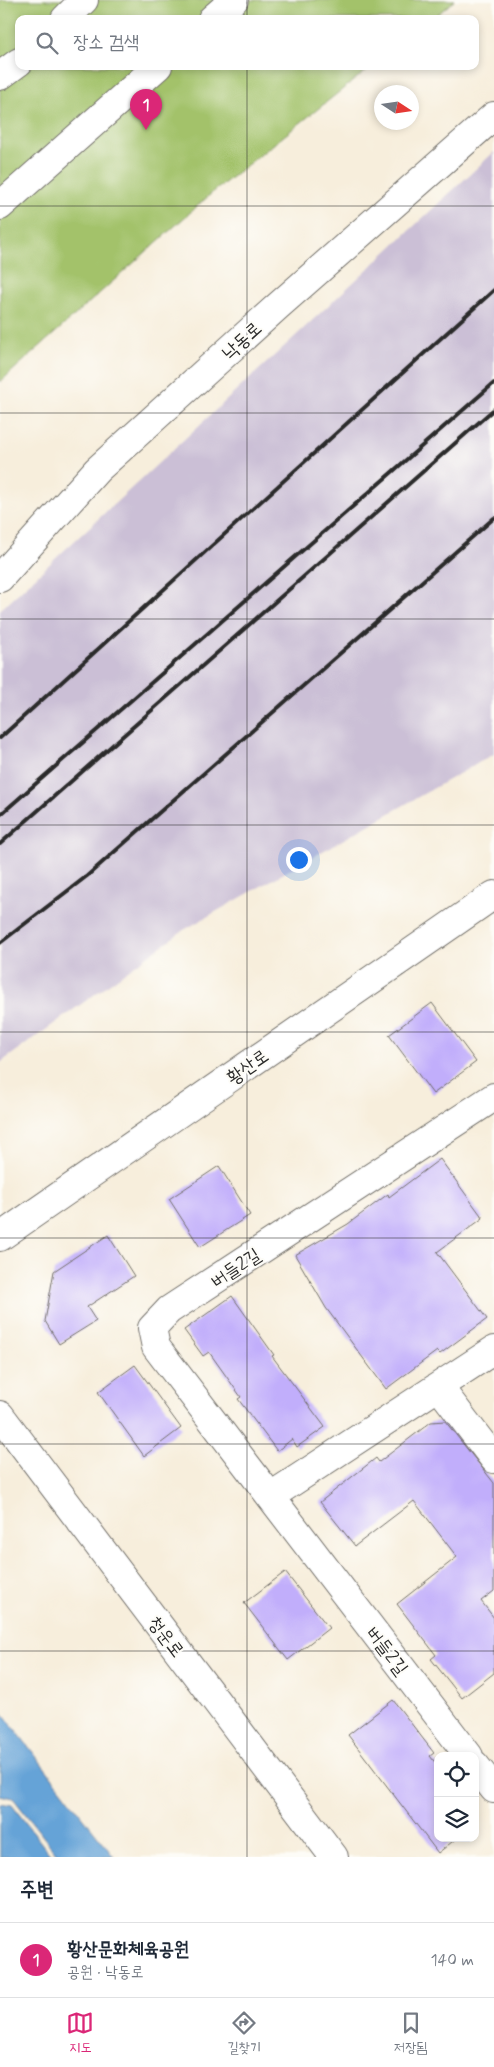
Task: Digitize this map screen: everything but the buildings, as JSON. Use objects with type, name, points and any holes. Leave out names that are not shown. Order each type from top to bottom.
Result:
[{"type":"street","points":[[69,15],[84,0]]},
{"type":"street","points":[[217,15],[234,0]]},
{"type":"street","points":[[0,76],[15,65]]},
{"type":"street","points":[[0,206],[153,70]]},
{"type":"street","name":"낙동로","points":[[0,578],[97,470],[494,116]]},
{"type":"street","name":"황산로","points":[[0,1237],[494,895]]},
{"type":"street","name":"버들2길","points":[[466,1752],[156,1347],[152,1328],[169,1310],[494,1097]]},
{"type":"street","points":[[271,1496],[494,1350]]},
{"type":"street","points":[[439,1387],[494,1459]]},
{"type":"street","name":"청운로","points":[[0,1415],[334,1857]]},
{"type":"street","points":[[479,1769],[494,1789]]},
{"type":"shaded area","points":[[494,152],[494,754],[182,931],[0,1063],[0,610]]},
{"type":"green space","points":[[0,0],[455,0],[437,15],[15,15],[15,70],[367,70],[212,193],[0,382]]},
{"type":"water","points":[[1,1711],[114,1857],[59,1857],[13,1798],[0,1795]]},
{"type":"water","points":[[0,1803],[12,1805],[52,1857],[0,1857]]},
{"type":"railway","points":[[0,738],[494,290]]},
{"type":"railway","points":[[0,815],[494,383]]},
{"type":"railway","points":[[0,844],[494,409]]},
{"type":"railway","points":[[0,943],[87,876],[494,518]]},
{"type":"place","name":"황산문화체육공원","points":[[146,130]]}]
